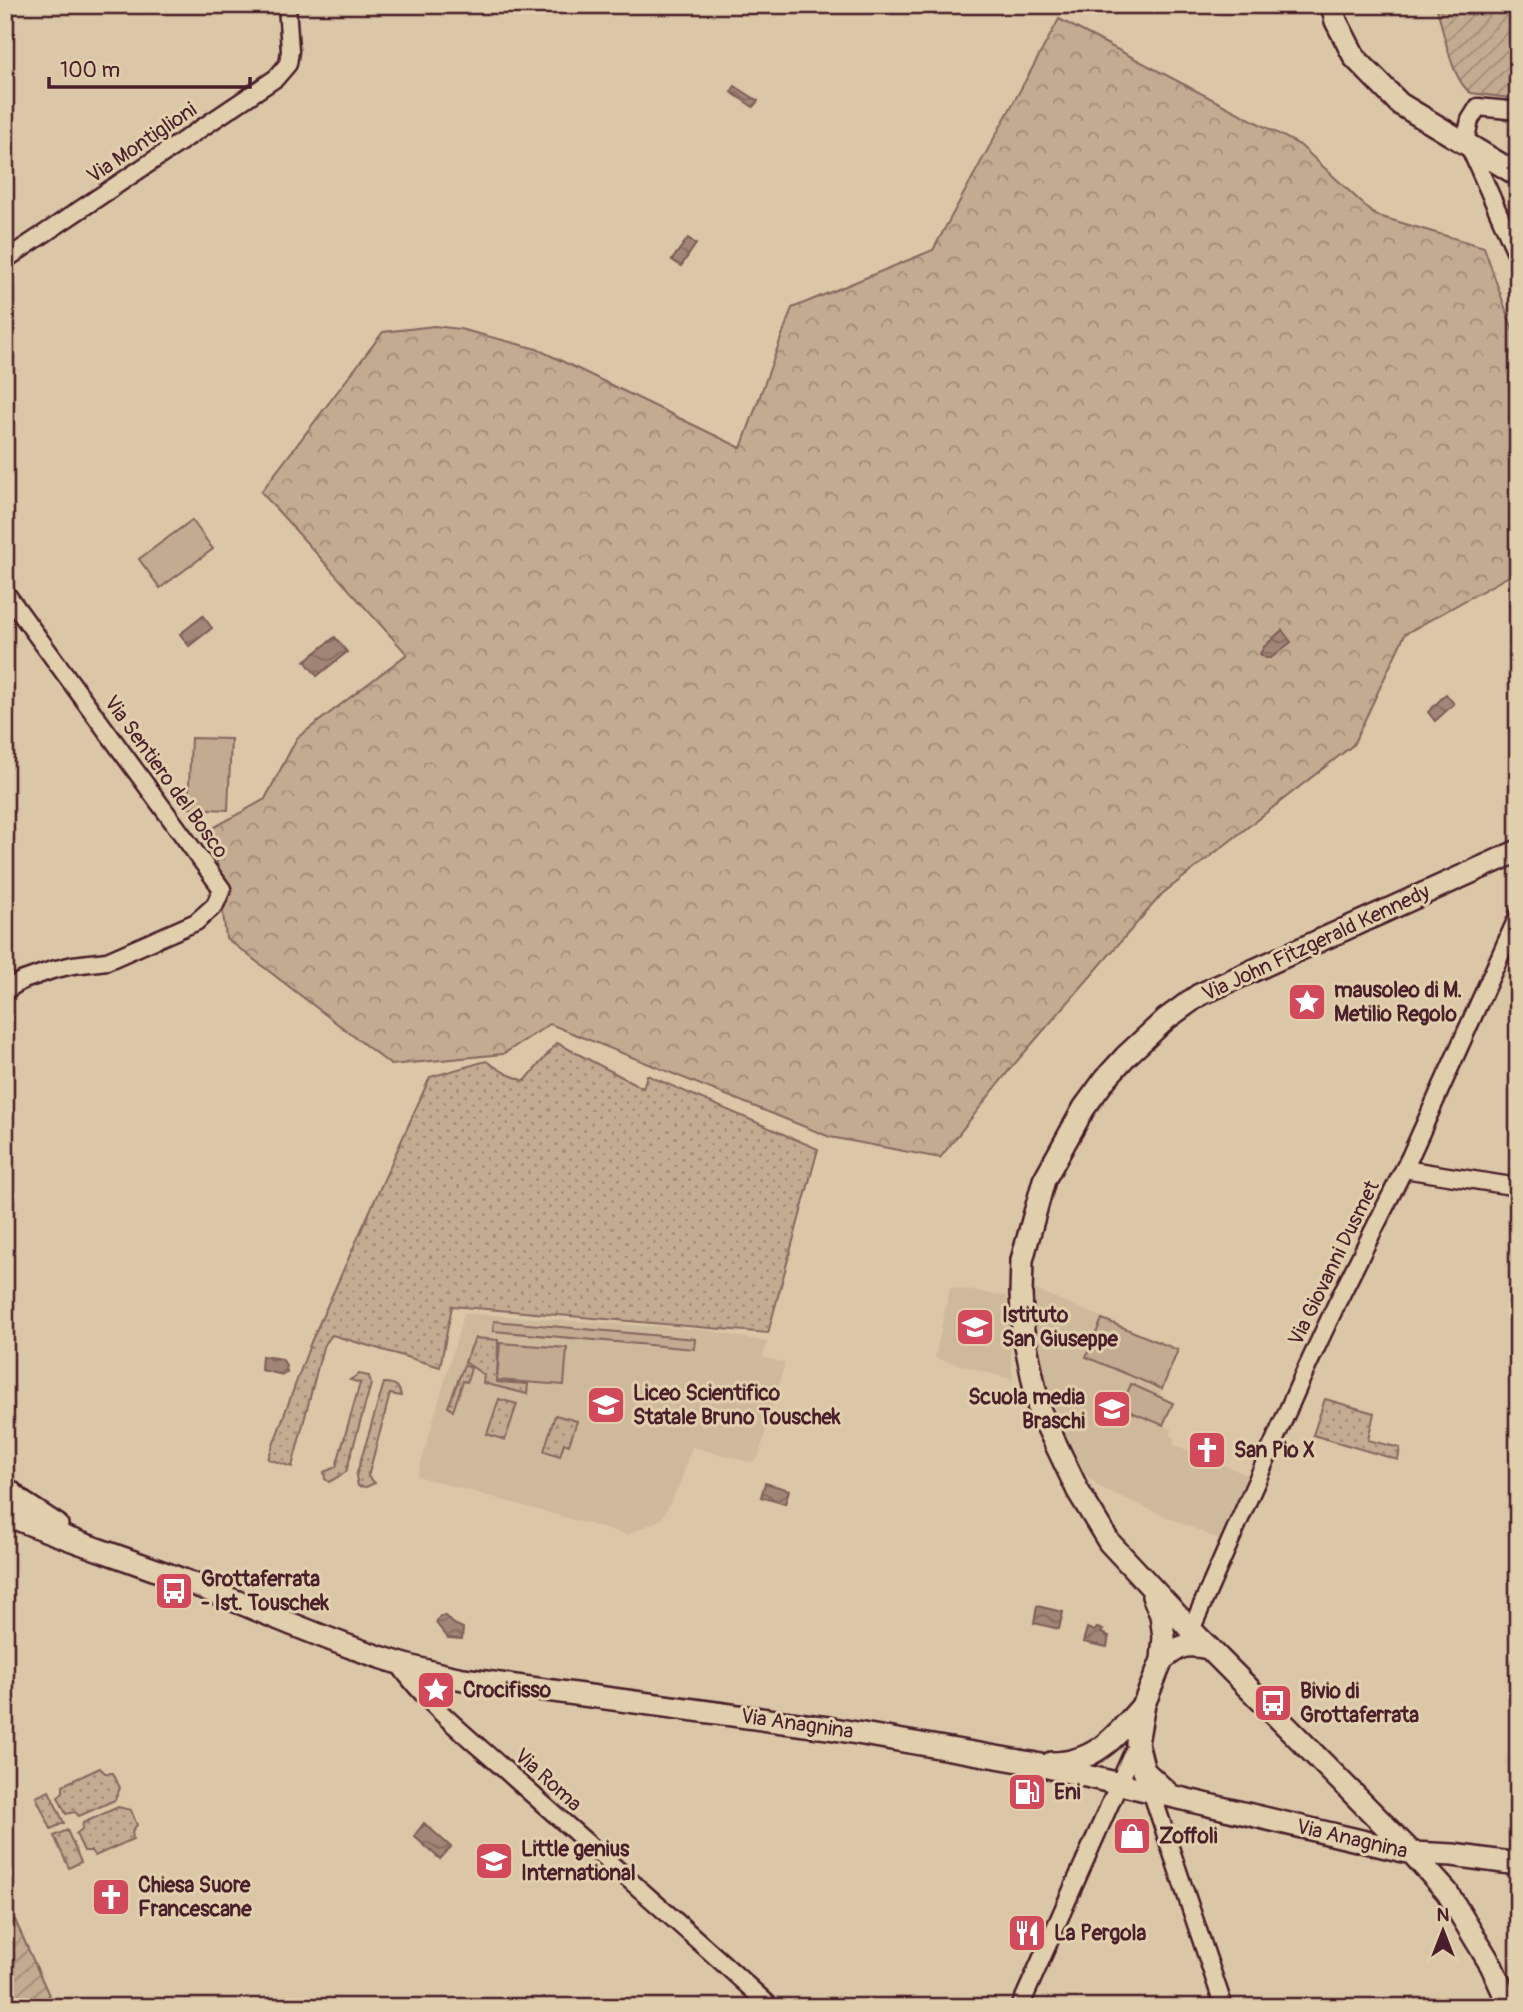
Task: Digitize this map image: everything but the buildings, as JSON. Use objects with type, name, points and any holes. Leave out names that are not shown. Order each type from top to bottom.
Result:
[{"type":"main road","points":[[1319,5],[1325,24],[1349,66],[1374,90],[1467,143],[1518,176]]},
{"type":"main road","points":[[1332,5],[1336,21],[1355,58],[1401,104]]},
{"type":"main road","name":"Via John Fitzgerald Kennedy","points":[[1510,2007],[1491,1965],[1447,1892],[1412,1853],[1191,1630],[1109,1542],[1078,1491],[1039,1409],[1023,1331],[1021,1294],[1022,1260],[1044,1180],[1084,1108],[1106,1078],[1166,1019],[1199,995],[1518,851]]},
{"type":"main road","name":"Via Anagnina","points":[[5,1487],[23,1503],[88,1546]]},
{"type":"main road","name":"Via Anagnina","points":[[5,1514],[354,1648],[398,1663],[463,1679],[828,1728],[1031,1763],[1412,1853],[1453,1855],[1518,1864]]},
{"type":"main road","points":[[1147,1583],[1161,1615],[1164,1637],[1162,1660],[1144,1704],[1137,1742],[1144,1771],[1161,1793]]},
{"type":"main road","points":[[1162,1660],[1176,1648],[1191,1644],[1209,1648]]},
{"type":"main road","points":[[1031,1763],[1060,1763],[1085,1757],[1111,1742],[1144,1704]]},
{"type":"main road","points":[[1360,1841],[1376,1834],[1379,1820]]},
{"type":"street","name":"Via Montiglioni","points":[[5,260],[276,78],[288,64],[290,51],[287,5]]},
{"type":"street","points":[[1518,110],[1478,107],[1471,120],[1467,143],[1518,257]]},
{"type":"street","name":"Via Sentiero del Bosco","points":[[5,592],[222,889],[215,905],[196,922],[107,961],[52,970],[5,990]]},
{"type":"street","name":"Via Giovanni Dusmet","points":[[1191,1630],[1336,1303],[1404,1169],[1518,916]]},
{"type":"street","points":[[1404,1169],[1518,1187]]},
{"type":"street","name":"Via Roma","points":[[398,1663],[419,1692],[771,2007]]},
{"type":"street","points":[[1020,2007],[1137,1742]]},
{"type":"street","points":[[1161,1793],[1224,2007]]},
{"type":"shaded area","name":"Istituto San Giuseppe","points":[[950,1287],[1006,1296],[1013,1380],[935,1358]]},
{"type":"shaded area","name":"Scuola media Braschi","points":[[1034,1289],[1179,1349],[1160,1395],[1173,1403],[1164,1425],[1172,1429],[1173,1444],[1248,1475],[1220,1540],[1101,1488],[1080,1470],[1071,1454],[1048,1387],[1038,1339]]},
{"type":"shaded area","name":"Liceo Scientifico Statale Bruno Touschek","points":[[464,1313],[707,1330],[767,1342],[763,1357],[785,1363],[758,1459],[750,1462],[692,1447],[679,1486],[662,1519],[627,1535],[417,1476]]},
{"type":"green space","points":[[1436,5],[1518,5],[1518,99],[1471,93],[1464,86],[1453,66]]},
{"type":"green space","points":[[1059,19],[1300,145],[1375,215],[1484,247],[1518,345],[1518,571],[1405,634],[1353,745],[1162,894],[1011,1068],[940,1158],[830,1137],[550,1024],[503,1054],[391,1065],[226,938],[213,828],[265,799],[297,738],[407,654],[261,492],[383,332],[434,326],[460,329],[537,349],[741,448],[792,308],[933,250]]},
{"type":"green space","points":[[192,520],[213,549],[160,588],[139,559]]},
{"type":"green space","points":[[191,738],[231,739],[228,810],[188,808]]},
{"type":"green space","points":[[557,1043],[643,1088],[647,1075],[818,1149],[768,1333],[452,1306],[440,1367],[332,1335],[323,1347],[292,1467],[268,1459],[311,1342],[430,1077],[486,1061],[525,1081]]},
{"type":"green space","points":[[1102,1319],[1178,1350],[1162,1389],[1086,1357]]},
{"type":"green space","points":[[494,1321],[695,1339],[694,1349],[493,1331]]},
{"type":"green space","points":[[475,1338],[498,1340],[497,1382],[528,1384],[527,1394],[483,1383],[484,1375],[465,1362]]},
{"type":"green space","points":[[500,1343],[567,1348],[564,1385],[497,1380]]},
{"type":"green space","points":[[464,1365],[471,1368],[467,1382],[463,1381],[453,1411],[448,1407]]},
{"type":"green space","points":[[359,1374],[369,1376],[371,1384],[346,1472],[329,1482],[325,1479],[324,1472],[336,1467],[360,1383],[350,1380]]},
{"type":"green space","points":[[384,1383],[396,1385],[401,1396],[390,1394],[368,1477],[375,1483],[366,1487],[358,1486],[356,1476]]},
{"type":"green space","points":[[1131,1384],[1173,1403],[1163,1425],[1121,1408]]},
{"type":"green space","points":[[499,1399],[517,1404],[505,1440],[487,1434]]},
{"type":"green space","points":[[1325,1399],[1374,1413],[1368,1440],[1400,1448],[1398,1460],[1313,1435]]},
{"type":"green space","points":[[555,1415],[577,1421],[569,1445],[564,1443],[560,1456],[544,1451]]},
{"type":"green space","points":[[100,1768],[105,1773],[113,1773],[120,1788],[115,1800],[79,1816],[75,1812],[66,1814],[58,1797],[63,1792],[63,1785]]},
{"type":"green space","points":[[49,1791],[64,1823],[51,1829],[36,1797]]},
{"type":"green space","points":[[118,1807],[131,1810],[137,1825],[132,1831],[133,1839],[95,1856],[91,1851],[84,1851],[76,1834],[82,1829],[83,1823]]},
{"type":"green space","points":[[67,1830],[81,1862],[69,1868],[54,1836]]},
{"type":"green space","points":[[15,1920],[53,2007],[5,2007],[5,1924]]},
{"type":"water","points":[[735,86],[758,101],[753,107],[731,92]]},
{"type":"water","points":[[688,238],[696,244],[681,266],[672,260]]},
{"type":"water","points":[[203,616],[212,628],[189,646],[180,634]]},
{"type":"water","points":[[1282,630],[1291,642],[1271,658],[1260,654],[1264,647]]},
{"type":"water","points":[[335,637],[347,652],[317,676],[305,661]]},
{"type":"water","points":[[1446,694],[1454,704],[1435,721],[1428,712]]},
{"type":"water","points":[[262,1356],[282,1359],[287,1372],[283,1375],[261,1370]]},
{"type":"water","points":[[765,1483],[789,1490],[785,1504],[761,1497]]},
{"type":"water","points":[[1037,1606],[1063,1612],[1059,1629],[1034,1623]]},
{"type":"water","points":[[440,1616],[445,1616],[463,1628],[462,1639],[448,1638],[436,1623]]},
{"type":"water","points":[[1087,1628],[1094,1631],[1097,1628],[1103,1630],[1101,1633],[1109,1636],[1107,1647],[1083,1642]]},
{"type":"water","points":[[424,1823],[451,1847],[440,1859],[414,1836]]},
{"type":"place","name":"mausoleo di M. Metilio Regolo","points":[[1307,1002]]},
{"type":"place","name":"Istituto San Giuseppe","points":[[975,1327]]},
{"type":"place","name":"Liceo Scientifico Statale Bruno Touschek","points":[[606,1405]]},
{"type":"place","name":"Scuola media Braschi","points":[[1112,1409]]},
{"type":"place","name":"San Pio X","points":[[1207,1450]]},
{"type":"place","name":"Grottaferrata - Ist. Touschek","points":[[174,1591]]},
{"type":"place","name":"Crocifisso","points":[[436,1690]]},
{"type":"place","name":"Bivio di Grottaferrata","points":[[1273,1703]]},
{"type":"place","name":"Eni","points":[[1027,1792]]},
{"type":"place","name":"Zoffoli","points":[[1132,1836]]},
{"type":"place","name":"Little genius International","points":[[494,1861]]},
{"type":"place","name":"Chiesa Suore Francescane","points":[[111,1897]]},
{"type":"place","name":"La Pergola","points":[[1027,1933]]}]
